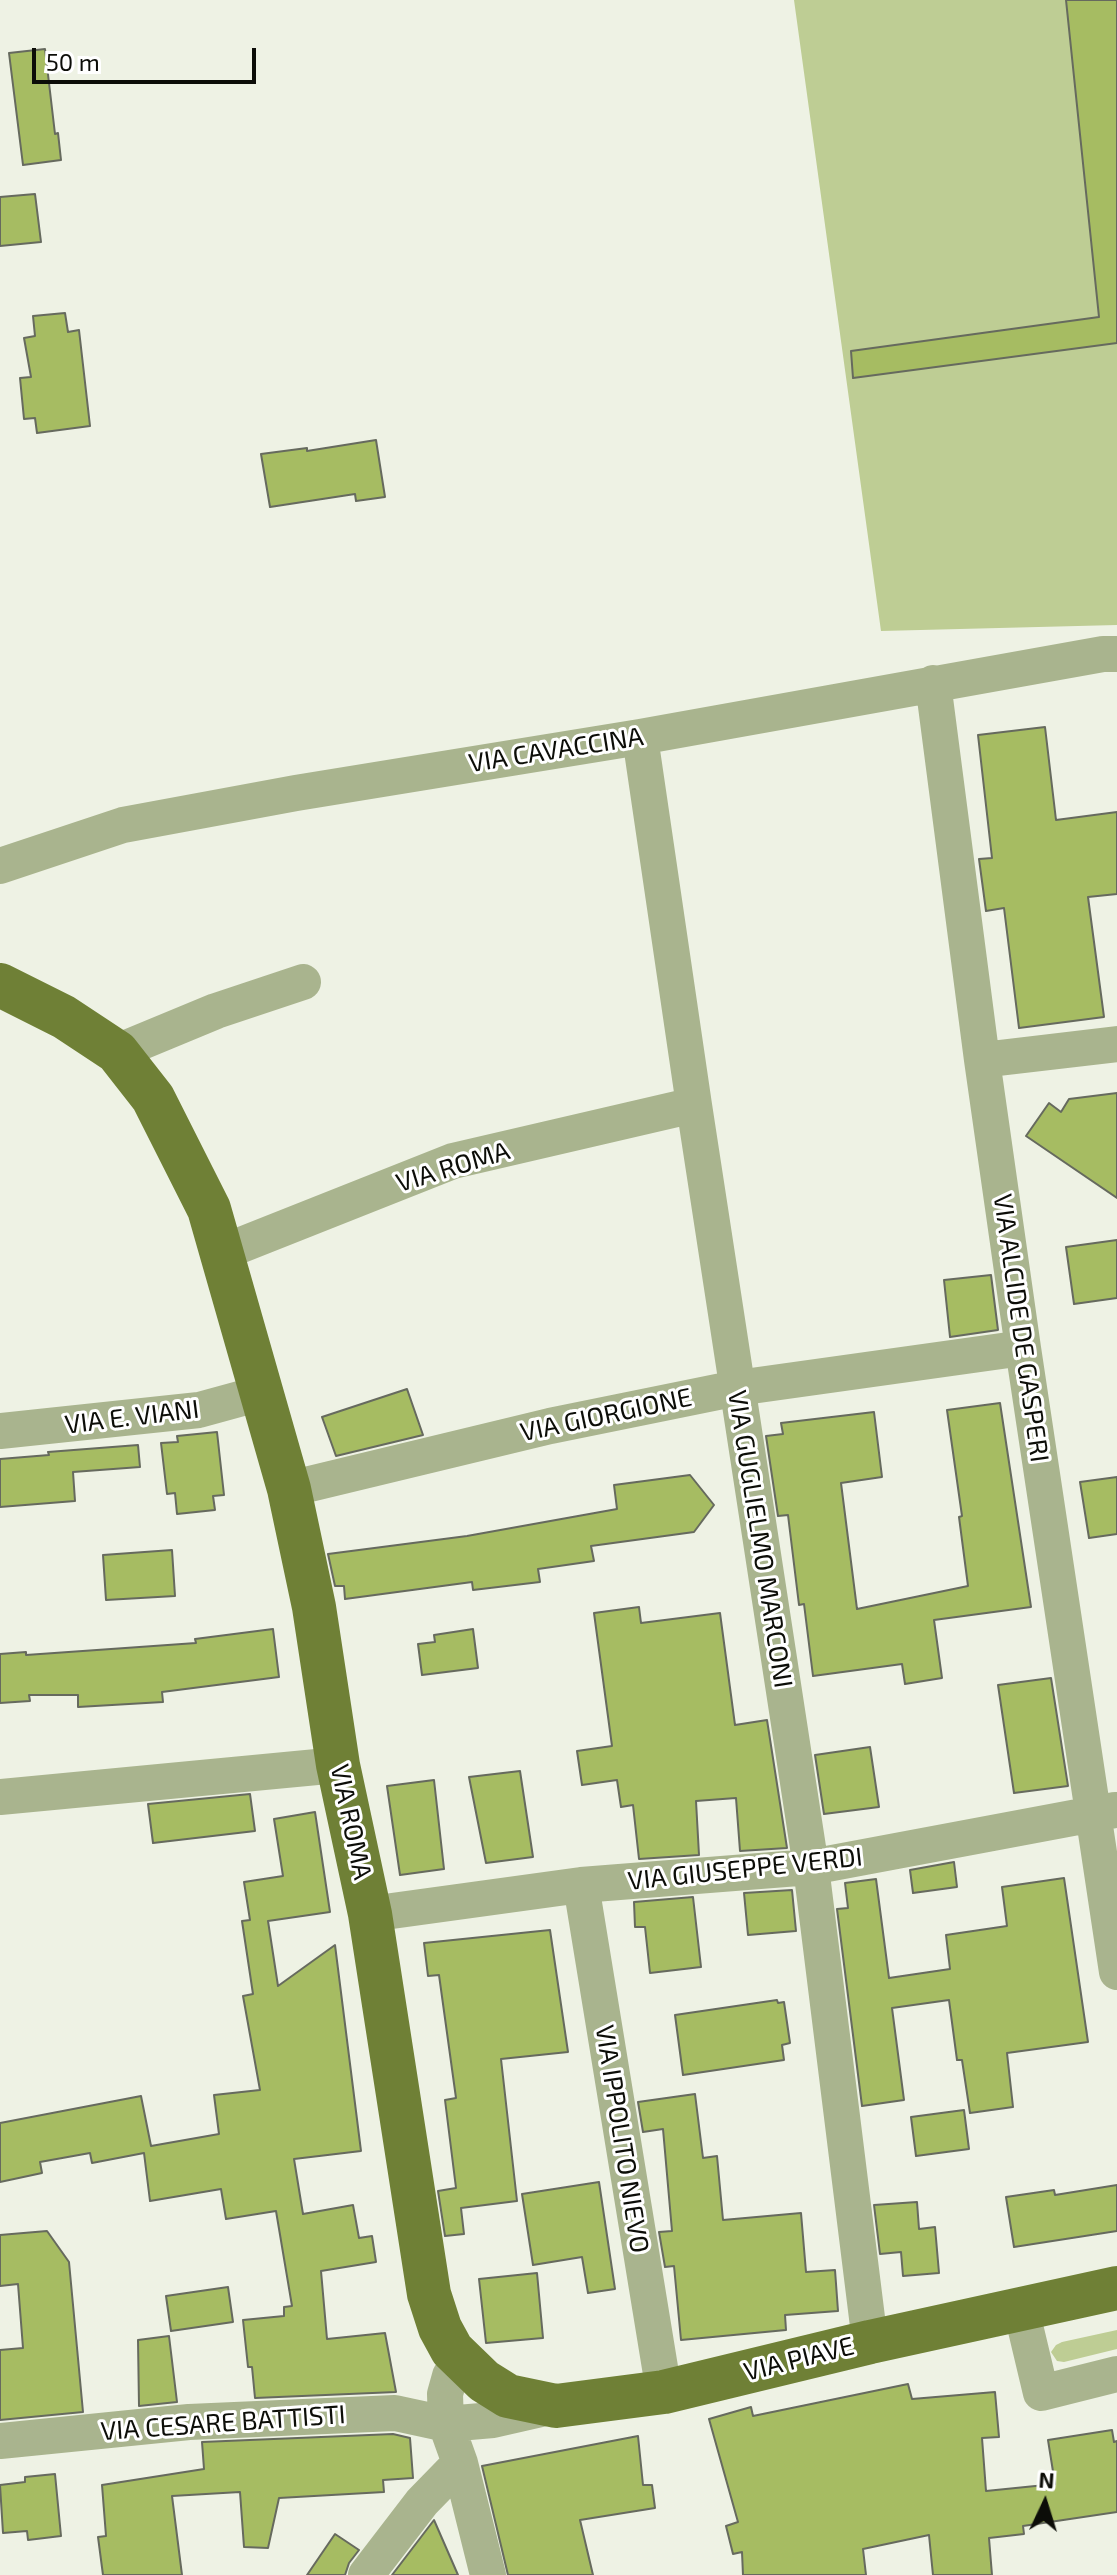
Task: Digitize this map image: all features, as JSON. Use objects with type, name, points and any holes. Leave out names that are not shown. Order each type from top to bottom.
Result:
[{"type":"main road","name":"VIA ROMA","points":[[0,985],[64,1017],[117,1052],[153,1098],[209,1209],[289,1489],[314,1607],[338,1765],[370,1914],[429,2294],[440,2328],[452,2350],[473,2370]]},
{"type":"main road","name":"VIA PIAVE","points":[[473,2370],[508,2396],[556,2406],[664,2392],[870,2342],[1117,2288]]},
{"type":"street","name":"VIA CAVACCINA","points":[[0,866],[123,825],[311,790],[640,737],[933,683],[1117,654]]},
{"type":"street","name":"VIA ALCIDE DE GASPERI","points":[[933,683],[1023,1348],[1106,1812],[1117,1972]]},
{"type":"street","name":"VIA GUGLIELMO MARCONI","points":[[640,737],[811,1867],[870,2342]]},
{"type":"street","points":[[117,1052],[216,1011],[303,982]]},
{"type":"street","points":[[982,1060],[1117,1044]]},
{"type":"street","name":"VIA ROMA","points":[[221,1253],[453,1161],[694,1105]]},
{"type":"street","name":"VIA GIORGIONE","points":[[289,1489],[550,1426],[737,1388],[1023,1348]]},
{"type":"street","name":"VIA E. VIANI","points":[[0,1431],[199,1410],[261,1393]]},
{"type":"street","points":[[0,1797],[338,1765]]},
{"type":"street","name":"VIA GIUSEPPE VERDI","points":[[370,1914],[581,1885],[811,1867],[1106,1812]]},
{"type":"street","name":"VIA IPPOLITO NIEVO","points":[[581,1885],[664,2392]]},
{"type":"street","points":[[1021,2309],[1041,2393],[1117,2374]]},
{"type":"street","points":[[473,2370],[450,2376],[446,2424],[460,2463],[488,2575]]},
{"type":"street","name":"VIA CESARE BATTISTI","points":[[0,2441],[189,2422],[395,2413],[446,2424],[493,2420],[556,2406]]},
{"type":"street","points":[[366,2575],[422,2502],[460,2463]]},
{"type":"green space","points":[[794,0],[1117,0],[1117,625],[881,631]]},
{"type":"green space","points":[[1117,2330],[1117,2349],[1064,2362],[1057,2361],[1051,2352],[1062,2342]]},
{"type":"building","points":[[1066,0],[1117,0],[1117,343],[853,378],[851,351],[1099,317]]},
{"type":"building","points":[[45,49],[61,160],[23,165],[9,53]]},
{"type":"building","points":[[35,194],[41,242],[0,246],[0,197]]},
{"type":"building","points":[[65,313],[68,332],[79,330],[90,426],[37,433],[35,418],[24,419],[20,378],[31,377],[24,338],[35,336],[33,316]]},
{"type":"building","points":[[376,440],[385,497],[356,501],[355,494],[270,507],[261,454],[307,448],[307,451]]},
{"type":"building","points":[[1045,727],[1056,820],[1117,812],[1117,894],[1088,897],[1104,1017],[1019,1028],[1004,908],[986,911],[979,859],[992,858],[978,735]]},
{"type":"building","points":[[1117,1093],[1117,1198],[1026,1136],[1049,1103],[1061,1112],[1069,1099]]},
{"type":"building","points":[[1117,1240],[1117,1298],[1074,1304],[1066,1247]]},
{"type":"building","points":[[991,1275],[998,1330],[950,1337],[944,1280]]},
{"type":"building","points":[[407,1389],[423,1435],[336,1456],[322,1417]]},
{"type":"building","points":[[1000,1403],[1031,1607],[934,1620],[942,1678],[905,1684],[902,1664],[813,1676],[804,1604],[799,1605],[788,1515],[778,1516],[766,1436],[783,1434],[781,1423],[874,1412],[882,1477],[841,1483],[857,1609],[968,1586],[947,1410]]},
{"type":"building","points":[[217,1432],[224,1495],[213,1496],[215,1510],[177,1514],[175,1493],[167,1494],[161,1443],[178,1442],[177,1436]]},
{"type":"building","points":[[138,1445],[140,1467],[73,1472],[75,1501],[0,1507],[0,1459]]},
{"type":"building","points":[[690,1475],[714,1505],[694,1532],[591,1546],[594,1561],[538,1569],[540,1582],[473,1590],[472,1582],[345,1599],[344,1586],[335,1586],[328,1554],[467,1536],[617,1509],[614,1485]]},
{"type":"building","points":[[1117,1477],[1117,1534],[1089,1538],[1080,1482]]},
{"type":"building","points":[[172,1550],[175,1596],[106,1600],[103,1555]]},
{"type":"building","points":[[639,1607],[641,1623],[720,1613],[735,1725],[767,1720],[787,1848],[740,1851],[736,1798],[696,1801],[699,1855],[639,1859],[633,1805],[621,1807],[617,1780],[582,1785],[577,1751],[612,1746],[594,1613]]},
{"type":"building","points":[[273,1629],[279,1677],[162,1692],[163,1702],[78,1707],[78,1695],[29,1695],[30,1701],[0,1703],[0,1654],[26,1652],[26,1655],[196,1643],[195,1639]]},
{"type":"building","points":[[473,1629],[478,1668],[422,1675],[418,1644],[435,1642],[434,1635]]},
{"type":"building","points":[[1051,1678],[1068,1786],[1014,1793],[998,1685]]},
{"type":"building","points":[[870,1747],[879,1807],[824,1814],[815,1755]]},
{"type":"building","points":[[520,1771],[533,1857],[486,1863],[469,1777]]},
{"type":"building","points":[[434,1780],[444,1869],[400,1875],[387,1786]]},
{"type":"building","points":[[250,1794],[255,1831],[153,1843],[148,1804]]},
{"type":"building","points":[[315,1812],[330,1912],[268,1921],[278,1986],[335,1945],[361,2151],[294,2159],[303,2214],[353,2205],[359,2238],[372,2236],[376,2262],[321,2271],[327,2339],[385,2333],[396,2392],[255,2398],[243,2320],[284,2316],[284,2307],[292,2306],[276,2211],[226,2219],[221,2189],[150,2201],[144,2153],[92,2163],[90,2153],[40,2162],[42,2173],[0,2182],[0,2123],[141,2096],[151,2146],[219,2134],[214,2095],[260,2090],[243,1996],[253,1994],[242,1921],[250,1920],[244,1882],[283,1876],[274,1819]]},
{"type":"building","points":[[954,1862],[957,1887],[913,1893],[910,1870]]},
{"type":"building","points":[[1064,1878],[1088,2042],[1007,2053],[1013,2107],[970,2113],[962,2060],[957,2060],[949,2000],[892,2008],[904,2100],[862,2106],[837,1909],[848,1908],[845,1883],[876,1879],[889,1978],[950,1969],[946,1935],[1007,1926],[1002,1887]]},
{"type":"building","points":[[792,1890],[796,1931],[748,1935],[744,1893]]},
{"type":"building","points":[[693,1897],[701,1967],[650,1973],[645,1927],[635,1927],[634,1902]]},
{"type":"building","points":[[550,1930],[568,2052],[501,2059],[517,2201],[461,2208],[464,2234],[445,2236],[438,2191],[456,2188],[445,2100],[456,2098],[439,1975],[428,1976],[424,1943]]},
{"type":"building","points":[[777,2000],[778,2003],[784,2002],[790,2043],[782,2045],[784,2060],[683,2075],[675,2015]]},
{"type":"building","points":[[695,2094],[703,2158],[717,2156],[723,2220],[801,2213],[806,2272],[835,2270],[838,2311],[785,2315],[786,2330],[681,2340],[674,2266],[665,2267],[659,2232],[672,2231],[663,2129],[643,2132],[638,2102]]},
{"type":"building","points":[[964,2110],[969,2149],[916,2156],[911,2117]]},
{"type":"building","points":[[599,2182],[615,2289],[588,2293],[582,2257],[533,2265],[522,2194]]},
{"type":"building","points":[[1117,2185],[1117,2231],[1014,2247],[1006,2197],[1054,2190],[1055,2195]]},
{"type":"building","points":[[917,2202],[919,2229],[935,2227],[939,2273],[903,2276],[901,2252],[880,2254],[874,2205]]},
{"type":"building","points":[[47,2231],[69,2262],[83,2412],[0,2420],[0,2350],[23,2348],[18,2284],[0,2286],[0,2235]]},
{"type":"building","points":[[537,2273],[543,2338],[486,2343],[479,2279]]},
{"type":"building","points":[[228,2287],[233,2322],[171,2331],[166,2296]]},
{"type":"building","points":[[169,2336],[177,2402],[139,2406],[138,2340]]},
{"type":"building","points":[[908,2384],[912,2399],[995,2392],[999,2437],[982,2438],[986,2491],[1055,2484],[1048,2440],[1112,2430],[1114,2442],[1117,2441],[1117,2512],[1023,2526],[1024,2534],[989,2538],[992,2575],[933,2575],[929,2535],[863,2549],[866,2575],[743,2575],[742,2552],[733,2554],[726,2526],[738,2522],[709,2419],[751,2407],[753,2416]]},
{"type":"building","points":[[393,2434],[410,2438],[413,2478],[383,2480],[384,2492],[279,2498],[268,2548],[244,2547],[240,2492],[172,2496],[182,2575],[103,2575],[98,2537],[106,2536],[102,2485],[204,2469],[202,2442]]},
{"type":"building","points":[[638,2436],[643,2485],[652,2485],[655,2508],[580,2520],[593,2575],[508,2575],[482,2466]]},
{"type":"building","points":[[55,2474],[61,2536],[28,2540],[27,2531],[3,2533],[0,2485],[25,2482],[25,2477]]},
{"type":"building","points":[[434,2520],[458,2575],[392,2575]]},
{"type":"building","points":[[335,2534],[359,2550],[345,2575],[307,2575]]}]
